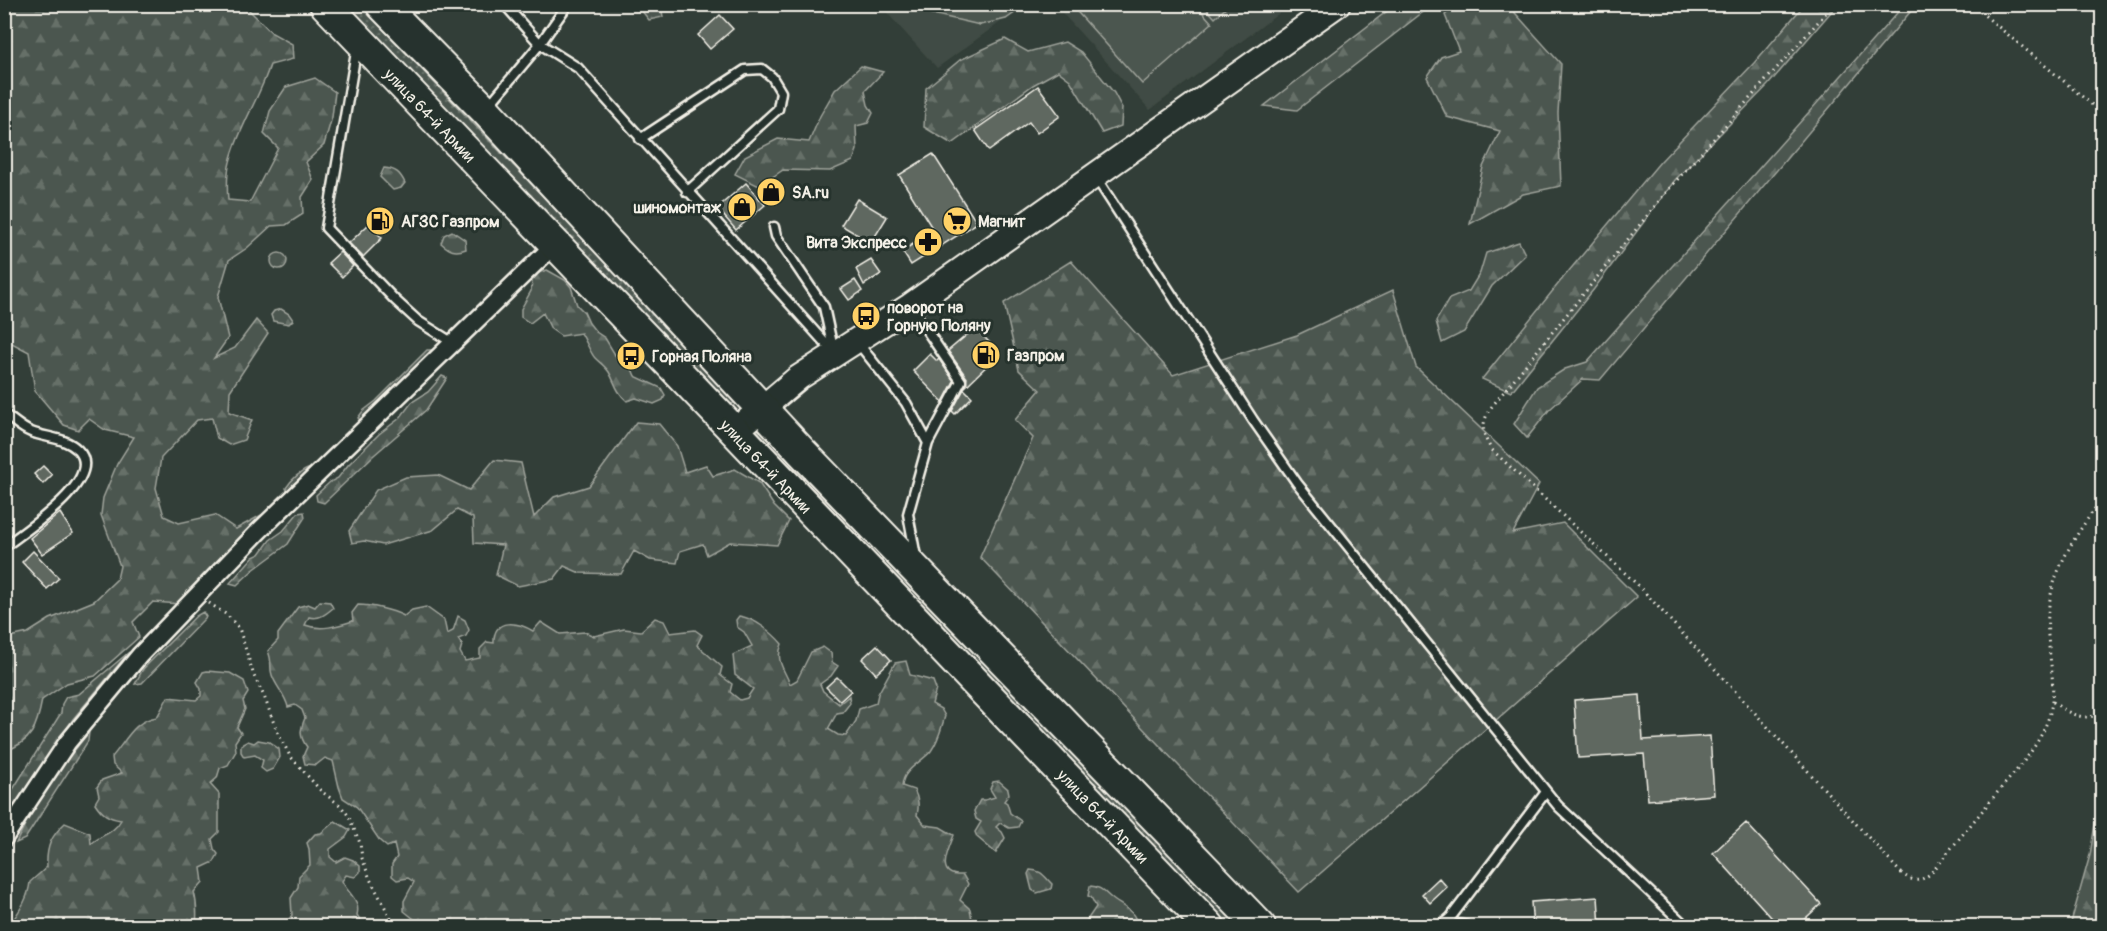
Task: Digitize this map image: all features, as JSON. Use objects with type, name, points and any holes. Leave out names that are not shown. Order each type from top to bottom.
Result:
[{"type":"highway","name":"улица 64-й Армии","points":[[325,4],[1209,927]]},
{"type":"highway","points":[[381,4],[485,110],[802,452],[1260,927]]},
{"type":"main road","points":[[734,432],[798,378],[910,306],[1338,4]]},
{"type":"street","points":[[4,838],[67,743],[140,656],[259,531],[554,245]]},
{"type":"lane","points":[[504,4],[540,44],[578,68],[834,353]]},
{"type":"lane","points":[[485,110],[540,44],[568,4]]},
{"type":"lane","points":[[358,39],[326,228],[418,321],[453,343]]},
{"type":"lane","points":[[640,139],[745,70],[762,69],[772,77],[781,92],[778,109],[687,192]]},
{"type":"lane","points":[[1095,176],[1246,411],[1297,483],[1558,806],[1686,927]]},
{"type":"lane","points":[[774,227],[776,236],[824,307],[834,353]]},
{"type":"lane","points":[[910,306],[962,381],[928,443],[908,514],[920,572]]},
{"type":"lane","points":[[856,340],[906,403],[928,443]]},
{"type":"lane","points":[[4,414],[29,432],[65,441],[79,450],[84,463],[79,480],[67,498],[4,547]]},
{"type":"lane","points":[[1443,924],[1546,792]]},
{"type":"lane","points":[[1443,924],[1467,927]]},
{"type":"path","points":[[1834,4],[1668,190],[1504,391],[1484,421],[1483,434],[1491,449],[1640,588],[1892,864],[1911,880],[1922,880],[1930,874],[2022,763],[2047,723],[2053,702],[2047,634],[2049,598],[2055,575],[2066,553],[2103,499]]},
{"type":"path","points":[[1971,4],[2103,113]]},
{"type":"path","points":[[198,595],[227,615],[239,628],[254,676],[290,756],[305,774],[348,815],[360,843],[362,858],[370,879],[394,927]]},
{"type":"path","points":[[2053,702],[2072,714],[2082,717],[2090,717],[2103,711]]},
{"type":"shaded area","points":[[880,5],[1024,5],[937,68]]},
{"type":"shaded area","points":[[1055,5],[1290,5],[1150,110]]},
{"type":"green space","points":[[1457,4],[1508,5],[1561,64],[1558,113],[1561,186],[1523,194],[1470,224],[1483,167],[1500,131],[1447,117],[1427,77],[1441,57],[1459,51],[1445,15]]},
{"type":"green space","points":[[1805,4],[1837,5],[1768,85],[1675,180],[1594,289],[1511,392],[1482,379],[1660,162],[1754,63]]},
{"type":"green space","points":[[1905,4],[1916,5],[1600,380],[1583,379],[1549,410],[1527,438],[1514,424],[1537,387],[1565,369],[1587,362]]},
{"type":"green space","points":[[4,5],[244,5],[272,33],[292,44],[293,59],[270,65],[238,137],[229,166],[228,200],[250,202],[278,148],[264,134],[270,111],[286,87],[315,78],[335,92],[332,117],[324,145],[306,162],[313,180],[302,197],[303,214],[286,225],[271,226],[247,248],[229,260],[218,297],[228,338],[214,358],[235,348],[256,320],[268,333],[230,391],[229,412],[252,420],[244,440],[229,445],[217,438],[212,418],[197,420],[161,458],[156,488],[164,516],[179,523],[215,515],[236,529],[265,513],[259,525],[180,604],[153,602],[133,622],[139,637],[95,676],[67,683],[42,700],[32,732],[21,743],[5,751],[5,638],[28,633],[50,619],[94,601],[117,579],[120,566],[101,515],[103,498],[117,464],[134,437],[105,430],[89,419],[78,430],[64,425],[35,391],[29,352],[12,343],[5,346]]},
{"type":"green space","points":[[346,5],[360,5],[736,398],[734,403],[729,405]]},
{"type":"green space","points":[[637,5],[661,5],[663,17],[649,20]]},
{"type":"green space","points":[[893,5],[1026,5],[1006,19],[980,25]]},
{"type":"green space","points":[[1071,5],[1196,5],[1212,23],[1142,84]]},
{"type":"green space","points":[[1203,5],[1229,5],[1215,18]]},
{"type":"green space","points":[[1395,5],[1432,5],[1297,110],[1264,106]]},
{"type":"green space","points":[[1005,39],[1028,52],[1065,42],[1081,52],[1114,93],[1122,108],[1121,126],[1102,133],[1070,80],[1058,71],[1033,85],[952,144],[924,127],[926,88],[960,60]]},
{"type":"green space","points":[[861,66],[883,72],[865,91],[868,105],[873,113],[868,123],[856,126],[857,150],[853,161],[830,171],[783,170],[759,186],[735,174],[745,156],[778,139],[809,142],[835,90]]},
{"type":"green space","points":[[384,168],[392,169],[399,174],[405,183],[401,188],[393,190],[380,177]]},
{"type":"green space","points":[[452,231],[465,240],[466,249],[453,250],[441,243],[444,235]]},
{"type":"green space","points":[[1519,242],[1525,254],[1492,286],[1464,332],[1442,343],[1436,321],[1449,299],[1469,291],[1480,273],[1486,253]]},
{"type":"green space","points":[[276,253],[282,253],[287,261],[285,267],[276,269],[271,264],[271,258]]},
{"type":"green space","points":[[1071,261],[1173,375],[1297,335],[1393,290],[1416,367],[1539,484],[1513,533],[1563,523],[1637,597],[1299,892],[980,557],[1033,438],[1015,420],[1040,390],[1019,370],[1004,303]]},
{"type":"green space","points":[[547,270],[565,280],[571,287],[577,305],[584,312],[589,323],[605,338],[617,358],[632,369],[635,376],[661,388],[665,395],[663,400],[654,404],[636,398],[627,401],[607,370],[593,356],[581,333],[561,336],[551,329],[543,313],[530,323],[521,317],[521,309],[531,291],[532,281],[538,273]]},
{"type":"green space","points":[[281,309],[293,320],[289,324],[273,321],[271,315],[274,311]]},
{"type":"green space","points":[[427,350],[435,350],[362,422],[358,418],[363,411]]},
{"type":"green space","points":[[442,376],[447,378],[426,410],[324,503],[317,501],[316,495],[338,478],[379,434],[400,418],[412,402],[428,392]]},
{"type":"green space","points":[[636,422],[659,424],[677,446],[685,472],[706,465],[713,476],[735,469],[759,483],[774,506],[789,521],[777,545],[730,542],[707,555],[703,544],[680,551],[677,563],[650,560],[634,551],[621,574],[580,573],[564,566],[554,579],[518,586],[496,575],[503,545],[474,543],[473,518],[457,510],[433,530],[383,545],[364,541],[352,543],[349,531],[376,490],[406,477],[438,475],[469,490],[494,460],[521,463],[534,517],[554,497],[589,486]]},
{"type":"green space","points":[[758,423],[1240,926],[1226,926],[760,434]]},
{"type":"green space","points":[[310,468],[310,472],[288,492],[286,488],[293,479]]},
{"type":"green space","points":[[304,512],[305,517],[288,544],[237,585],[230,583],[298,513]]},
{"type":"green space","points":[[2102,581],[2102,635],[2096,625]]},
{"type":"green space","points":[[320,601],[330,602],[333,608],[319,617],[309,617],[305,625],[323,628],[353,621],[352,613],[358,605],[381,608],[404,616],[412,610],[426,607],[444,620],[447,634],[453,631],[458,616],[465,620],[469,630],[466,636],[458,639],[462,645],[460,652],[465,661],[480,658],[480,649],[487,642],[494,643],[495,635],[502,625],[520,625],[533,631],[541,622],[560,634],[585,632],[594,636],[624,629],[641,631],[655,618],[664,621],[670,633],[695,630],[702,635],[697,645],[722,667],[720,675],[732,684],[730,692],[740,700],[747,698],[753,689],[735,675],[733,655],[752,646],[744,632],[737,627],[736,620],[739,616],[745,617],[762,626],[782,644],[780,660],[790,684],[797,680],[811,652],[823,647],[831,653],[832,662],[838,666],[831,676],[820,684],[823,691],[839,704],[849,696],[850,703],[843,712],[837,713],[828,729],[838,735],[846,736],[856,721],[859,709],[876,703],[878,694],[895,663],[906,661],[910,675],[933,681],[936,689],[932,704],[941,709],[945,716],[934,747],[909,771],[902,786],[914,790],[918,802],[917,815],[925,825],[940,827],[954,835],[945,862],[946,867],[954,875],[963,875],[968,884],[960,900],[970,909],[972,919],[967,926],[423,926],[404,911],[404,901],[414,882],[408,878],[397,880],[392,876],[392,864],[397,857],[394,844],[387,847],[380,841],[357,807],[343,798],[333,761],[325,758],[316,765],[305,764],[303,756],[307,747],[301,733],[305,718],[302,710],[295,705],[288,707],[271,672],[268,651],[278,640],[278,634],[298,607],[308,604],[315,607]]},
{"type":"green space","points":[[203,612],[206,617],[142,683],[135,684],[143,669],[196,616]]},
{"type":"green space","points":[[129,652],[73,719],[5,821],[5,802],[61,713],[66,697],[79,694]]},
{"type":"green space","points":[[203,672],[230,673],[244,681],[248,693],[243,701],[245,709],[237,727],[241,733],[235,742],[236,751],[228,765],[220,768],[217,778],[210,784],[219,794],[219,832],[212,839],[214,849],[218,854],[214,862],[201,868],[203,882],[194,892],[196,926],[9,926],[25,900],[30,882],[47,867],[50,842],[65,823],[90,833],[91,844],[118,825],[121,820],[106,815],[95,803],[99,796],[97,787],[102,780],[122,773],[113,765],[112,757],[136,727],[142,722],[157,717],[168,697],[196,700],[201,696],[201,689],[197,682]]},
{"type":"green space","points":[[89,732],[88,741],[25,839],[16,843],[40,799]]},
{"type":"green space","points":[[258,740],[269,742],[279,749],[280,757],[273,769],[266,772],[261,768],[263,760],[255,755],[244,757],[241,752],[241,745],[248,741],[254,743]]},
{"type":"green space","points":[[999,781],[1008,789],[1009,794],[1004,801],[1010,813],[1021,821],[1018,827],[1009,828],[1000,823],[996,827],[1005,838],[996,853],[977,837],[975,832],[981,822],[976,819],[974,811],[980,800],[995,797],[990,789],[993,782]]},
{"type":"green space","points":[[2102,781],[2102,926],[2070,926],[2090,855]]},
{"type":"green space","points":[[335,821],[350,830],[346,837],[330,849],[330,857],[336,862],[345,857],[360,866],[360,872],[355,877],[346,875],[342,881],[356,901],[357,915],[369,926],[269,926],[280,921],[286,924],[292,915],[291,898],[298,887],[299,876],[310,865],[307,843],[315,834],[321,833]]},
{"type":"green space","points":[[1030,870],[1040,872],[1052,884],[1051,889],[1037,893],[1032,890],[1028,874]]},
{"type":"green space","points":[[1090,886],[1101,889],[1130,911],[1135,917],[1136,926],[1132,926],[1125,920],[1116,921],[1116,926],[1083,926],[1096,907],[1091,897],[1088,896]]},
{"type":"building","points":[[720,15],[733,29],[710,49],[698,35]]},
{"type":"building","points":[[1038,86],[1060,116],[1037,133],[1029,122],[989,151],[975,130]]},
{"type":"building","points":[[933,154],[977,223],[911,265],[902,251],[934,231],[899,175]]},
{"type":"building","points":[[746,183],[765,205],[736,230],[717,208]]},
{"type":"building","points":[[857,199],[887,217],[871,243],[841,225]]},
{"type":"building","points":[[369,224],[382,238],[363,257],[349,243]]},
{"type":"building","points":[[340,252],[353,266],[342,277],[328,263]]},
{"type":"building","points":[[871,260],[881,274],[864,285],[856,269]]},
{"type":"building","points":[[855,280],[862,291],[849,300],[841,289]]},
{"type":"building","points":[[975,328],[1000,353],[964,388],[967,378],[948,351]]},
{"type":"building","points":[[930,354],[937,361],[939,359],[954,381],[943,402],[913,371]]},
{"type":"building","points":[[964,389],[972,397],[955,414],[952,411]]},
{"type":"building","points":[[43,466],[52,475],[43,484],[34,474]]},
{"type":"building","points":[[60,513],[73,533],[42,554],[30,538]]},
{"type":"building","points":[[33,551],[59,578],[47,589],[22,562]]},
{"type":"building","points":[[877,645],[891,660],[876,674],[862,659]]},
{"type":"building","points":[[837,677],[851,691],[840,701],[826,687]]},
{"type":"building","points":[[1640,695],[1643,740],[1710,736],[1714,795],[1648,800],[1644,754],[1578,758],[1574,700]]},
{"type":"building","points":[[1746,823],[1821,904],[1796,927],[1780,927],[1713,853]]},
{"type":"building","points":[[1439,878],[1447,887],[1430,903],[1422,894]]},
{"type":"building","points":[[1598,897],[1600,927],[1533,927],[1531,902]]},
{"type":"place","name":"SA.ru","points":[[771,192]]},
{"type":"place","name":"шиномонтаж","points":[[742,207]]},
{"type":"place","name":"АГЗС Газпром","points":[[380,221]]},
{"type":"place","name":"Магнит","points":[[957,221]]},
{"type":"place","name":"Вита Экспресс","points":[[928,242]]},
{"type":"place","name":"поворот на Горную Поляну","points":[[866,316]]},
{"type":"place","name":"Газпром","points":[[986,355]]},
{"type":"place","name":"Горная Поляна","points":[[631,356]]}]
